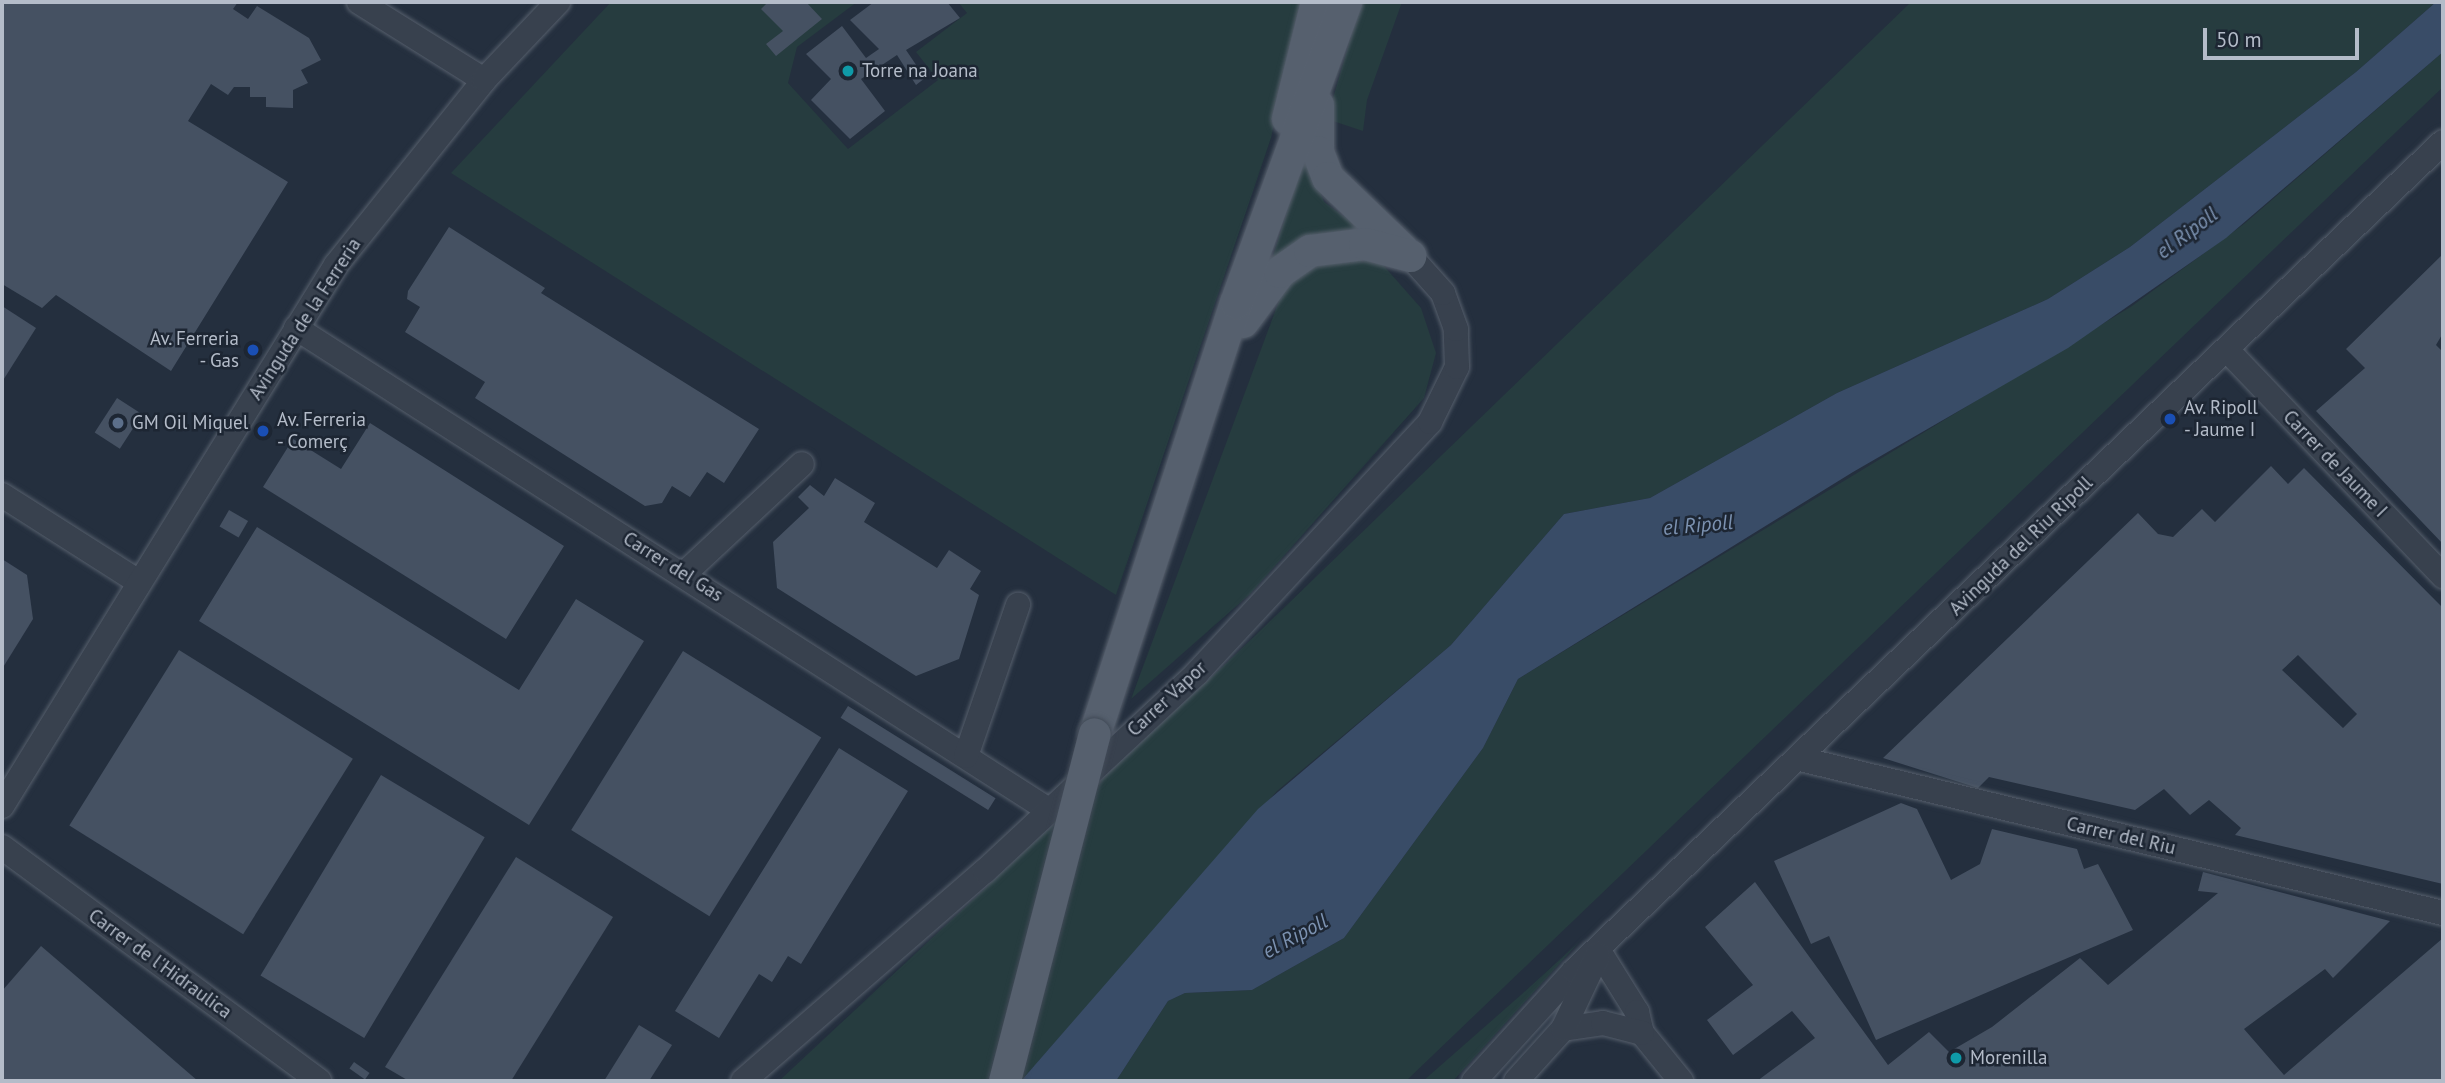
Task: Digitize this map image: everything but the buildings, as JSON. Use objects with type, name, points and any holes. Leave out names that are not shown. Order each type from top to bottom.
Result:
[{"type":"main road","points":[[1268,213],[1317,2]]},
{"type":"main road","points":[[1005,1081],[1095,734],[1205,395],[1268,213],[1323,72],[1346,2]]},
{"type":"main road","points":[[1323,72],[1316,134],[1325,172],[1352,206],[1410,256]]},
{"type":"main road","points":[[1205,395],[1261,293],[1296,259],[1345,244],[1410,256]]},
{"type":"street","points":[[359,2],[484,80]]},
{"type":"street","name":"Avinguda de la Ferreria","points":[[2,806],[137,580],[336,265],[484,80],[558,2]]},
{"type":"street","name":"Avinguda del Riu Ripoll","points":[[1474,1081],[1599,951],[2443,142]]},
{"type":"street","name":"Carrer Vapor","points":[[743,1081],[985,871],[1047,809],[1197,673],[1430,422],[1457,367],[1456,329],[1443,293],[1410,256]]},
{"type":"street","name":"Carrer del Gas","points":[[296,328],[684,574],[1047,809]]},
{"type":"street","name":"Carrer de Jaume I","points":[[2227,350],[2443,576]]},
{"type":"street","points":[[684,574],[802,464]]},
{"type":"street","points":[[2,495],[137,580]]},
{"type":"street","points":[[966,756],[1018,605]]},
{"type":"street","name":"Carrer del Riu","points":[[1800,759],[2443,913]]},
{"type":"street","name":"Carrer de l'Hidraulica","points":[[2,847],[319,1081]]},
{"type":"street","points":[[1599,951],[1637,1012],[1642,1033],[1681,1081]]},
{"type":"street","name":"Avinguda del Riu Ripoll","points":[[1516,1081],[1563,1029],[1599,951]]},
{"type":"street","points":[[1563,1029],[1603,1023],[1642,1033]]},
{"type":"green space","points":[[611,2],[857,2],[797,47],[788,83],[848,149],[938,80],[916,52],[967,13],[958,2],[1300,2],[1271,138],[1116,595],[451,173]]},
{"type":"green space","points":[[1361,2],[1402,2],[1367,100],[1363,131],[1327,119]]},
{"type":"green space","points":[[1911,2],[2436,2],[2356,72],[2130,247],[2048,299],[1837,393],[1650,498],[1564,514],[1451,645],[1277,791],[1021,1081],[779,1081],[1237,653]]},
{"type":"green space","points":[[2443,52],[2443,87],[1406,1081],[1116,1081],[1168,1001],[1185,993],[1252,990],[1344,938],[1483,748],[1518,679],[2132,306],[2244,224]]},
{"type":"green space","points":[[1305,153],[1324,202],[1360,228],[1312,240],[1270,266]]},
{"type":"green space","points":[[1376,257],[1421,308],[1436,353],[1424,398],[1250,594],[1131,699],[1289,274],[1325,261]]},
{"type":"green space","points":[[1579,942],[1453,1081],[1423,1081],[1522,994]]},
{"type":"water","name":"el Ripoll","points":[[2436,2],[2443,2],[2443,52],[2226,238],[2068,348],[1853,472],[1518,679],[1483,748],[1344,938],[1252,990],[1185,993],[1168,1001],[1116,1081],[1021,1081],[1258,809],[1451,645],[1564,514],[1650,498],[1837,393],[2048,299],[2130,247],[2356,72]]},
{"type":"place","name":"Torre na Joana","points":[[848,71]]},
{"type":"place","name":"Av. Ferreria - Gas","points":[[253,350]]},
{"type":"place","name":"Av. Ripoll - Jaume I","points":[[2170,419]]},
{"type":"place","name":"GM Oil Miquel","points":[[118,423]]},
{"type":"place","name":"Av. Ferreria - Comerç","points":[[263,431]]},
{"type":"place","name":"Morenilla","points":[[1956,1058]]}]
